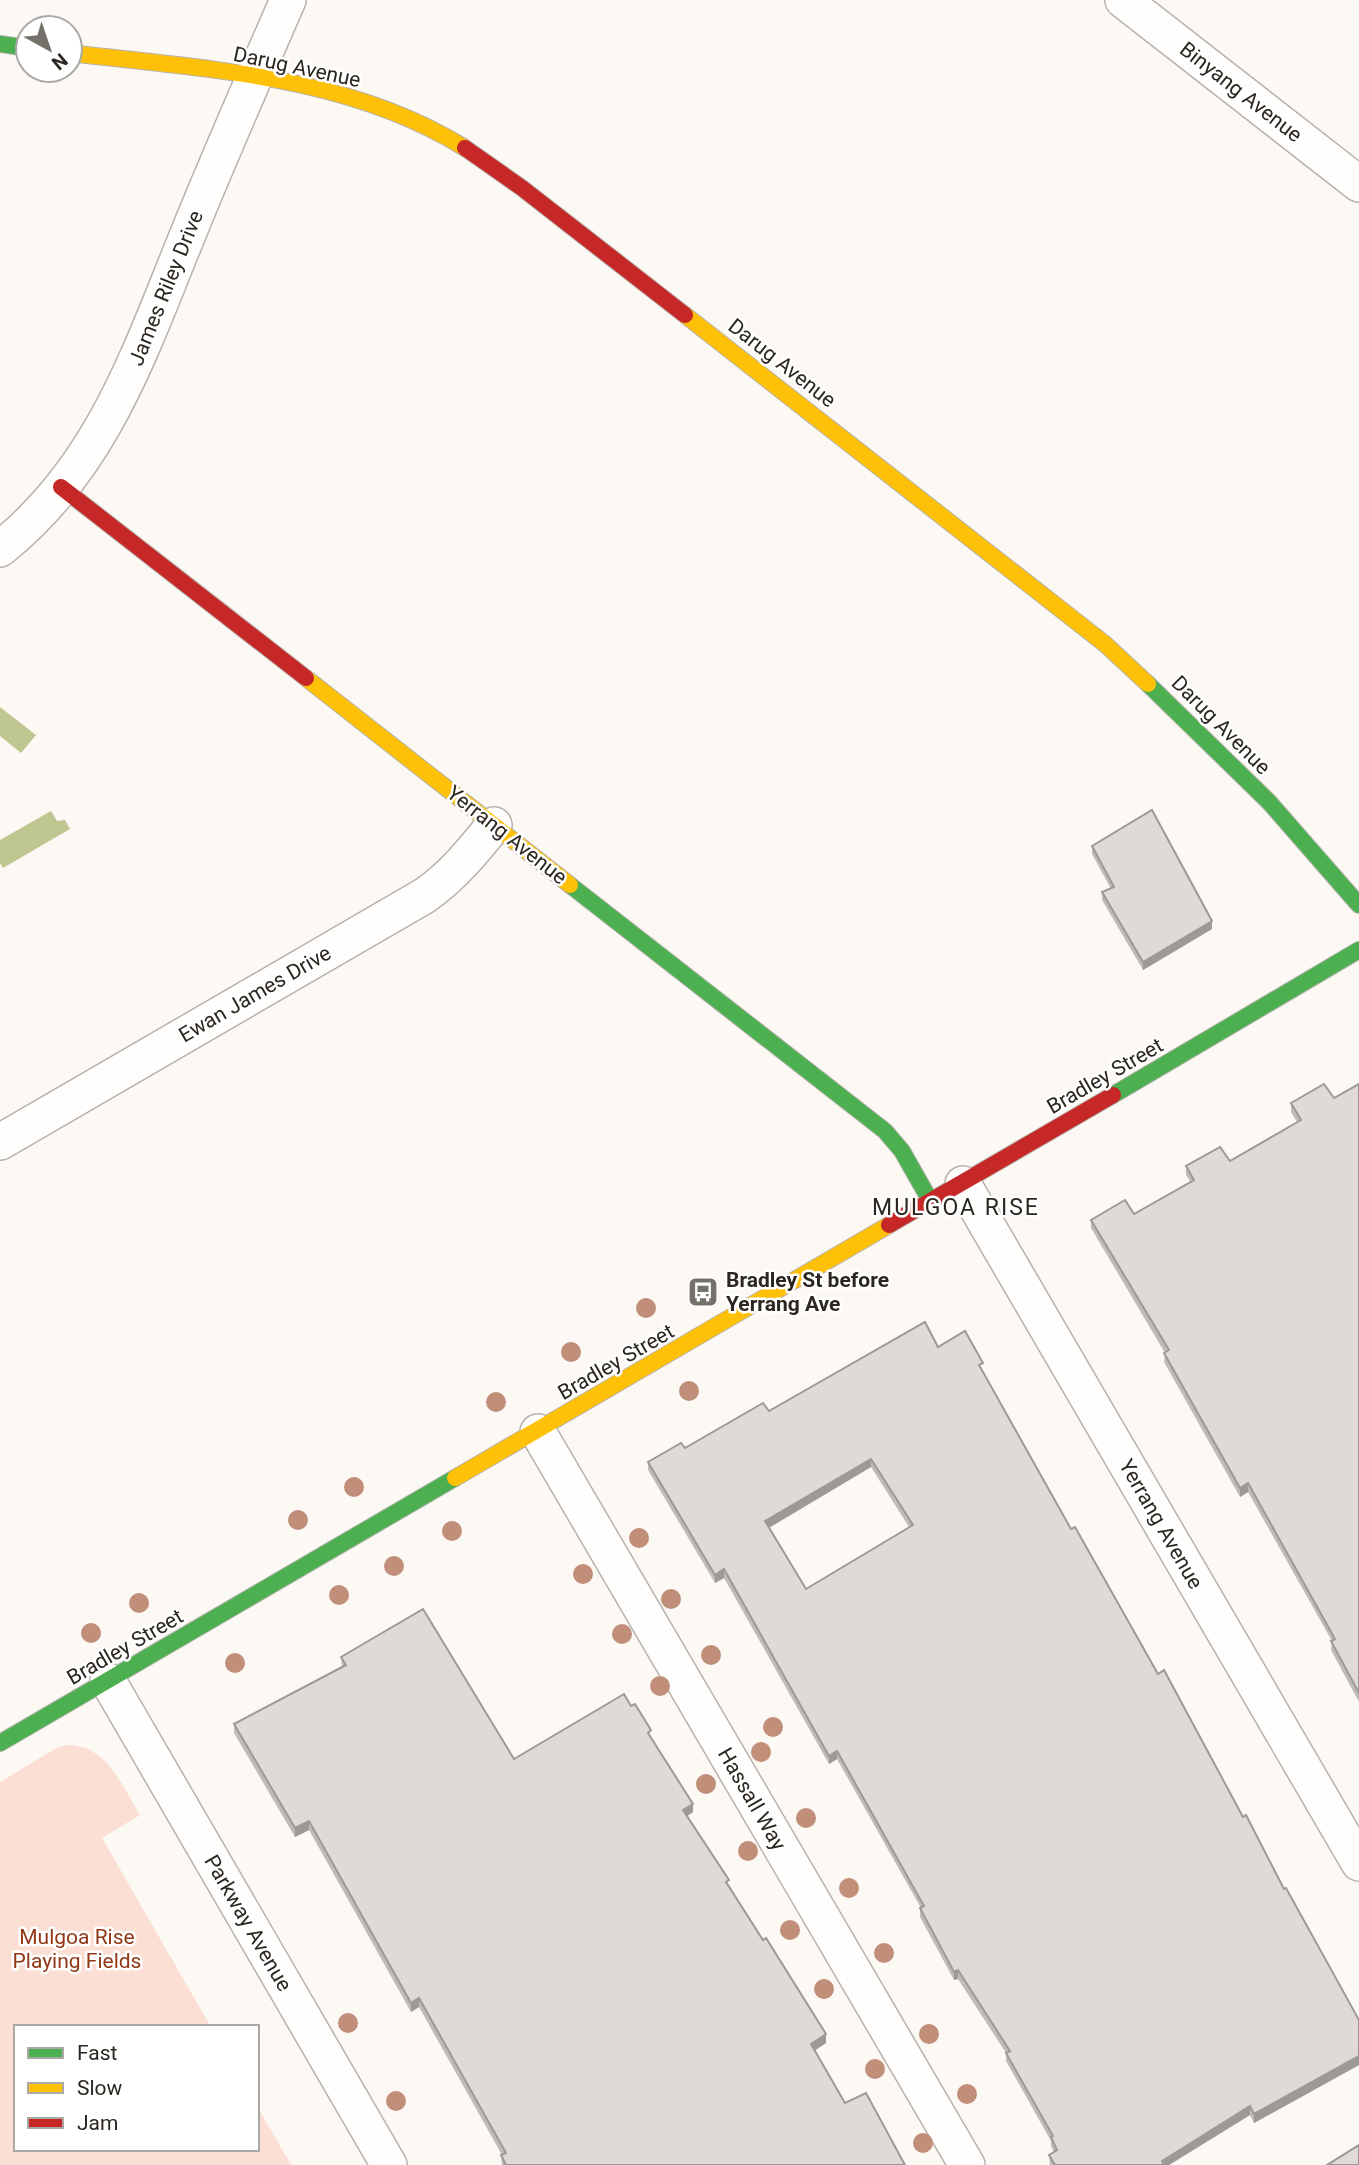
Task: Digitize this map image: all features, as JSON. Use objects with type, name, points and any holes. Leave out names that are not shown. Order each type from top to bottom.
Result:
[{"type":"street","name":"James Riley Drive","points":[[0,549],[61,487],[92,447],[124,389],[253,76],[288,0]]},
{"type":"street","name":"Binyang Avenue","points":[[1123,0],[1359,184]]},
{"type":"street","name":"Darug Avenue","points":[[84,55],[253,76],[320,89],[405,117],[446,136],[522,188],[1105,644],[1155,689],[1280,813],[1359,905]]},
{"type":"street","name":"Yerrang Avenue","points":[[61,487],[885,1131],[902,1151],[931,1202]]},
{"type":"street","name":"Ewan James Drive","points":[[0,1142],[424,896],[466,859],[494,825]]},
{"type":"street","name":"Bradley Street","points":[[0,1743],[538,1432],[1359,950]]},
{"type":"street","name":"Yerrang Avenue","points":[[963,1184],[1359,1863]]},
{"type":"street","name":"Hassall Way","points":[[538,1432],[967,2165]]},
{"type":"street","name":"Parkway Avenue","points":[[108,1681],[388,2165]]},
{"type":"green space","name":"Mulgoa Rise Playing Fields","points":[[58,1747],[83,1747],[104,1760],[120,1780],[140,1815],[102,1838],[210,2025],[14,2025],[14,2151],[259,2151],[259,2109],[291,2165],[0,2165],[0,1782]]},
{"type":"shaded area","points":[[0,707],[36,735],[21,753],[0,736]]},
{"type":"shaded area","points":[[51,811],[57,821],[65,820],[70,829],[3,868],[0,863],[0,840]]},
{"type":"building","points":[[1152,810],[1212,921],[1143,962],[1102,892],[1114,887],[1092,846]]},
{"type":"building","points":[[1324,1084],[1334,1098],[1359,1084],[1359,1693],[1331,1641],[1335,1639],[1248,1483],[1240,1488],[1164,1353],[1169,1350],[1091,1220],[1125,1200],[1134,1214],[1194,1180],[1186,1166],[1220,1147],[1230,1161],[1301,1120],[1291,1103]]},
{"type":"building","points":[[925,1322],[938,1347],[965,1331],[983,1363],[979,1365],[1071,1529],[1075,1527],[1158,1674],[1164,1670],[1243,1817],[1246,1815],[1284,1889],[1286,1888],[1359,2020],[1359,2056],[1254,2114],[1250,2106],[1162,2161],[1164,2165],[1055,2165],[1049,2155],[1057,2150],[1051,2137],[1053,2136],[1006,2053],[1010,2051],[958,1970],[954,1972],[920,1908],[924,1906],[837,1751],[829,1756],[724,1569],[715,1575],[648,1462],[681,1443],[685,1448],[763,1403],[769,1411]],"holes":[[[871,1459],[913,1525],[806,1589],[765,1521]]]},
{"type":"building","points":[[423,1609],[514,1759],[624,1694],[631,1706],[635,1704],[651,1730],[648,1733],[693,1804],[683,1810],[729,1880],[726,1882],[763,1940],[766,1938],[826,2034],[811,2044],[845,2103],[866,2093],[905,2165],[506,2165],[501,2155],[506,2153],[419,1998],[411,2003],[309,1821],[295,1828],[234,1724],[346,1665],[341,1657]]},
{"type":"building","points":[[1359,2145],[1359,2165],[1327,2165]]},
{"type":"traffic: fast","points":[[0,44],[14,46]]},
{"type":"traffic: fast","points":[[1148,684],[1269,802],[1359,905]]},
{"type":"traffic: fast","points":[[570,885],[885,1131],[902,1151],[931,1202]]},
{"type":"traffic: fast","points":[[1113,1095],[1359,950]]},
{"type":"traffic: fast","points":[[0,1743],[455,1478]]},
{"type":"traffic: slow","points":[[84,55],[223,71],[324,90],[373,105],[420,124],[465,148]]},
{"type":"traffic: slow","points":[[685,315],[1105,644],[1148,684]]},
{"type":"traffic: slow","points":[[306,678],[570,885]]},
{"type":"traffic: slow","points":[[455,1478],[889,1225]]},
{"type":"traffic: jam","points":[[465,148],[522,188],[685,315]]},
{"type":"traffic: jam","points":[[61,487],[306,678]]},
{"type":"traffic: jam","points":[[889,1225],[1113,1095]]},
{"type":"place","name":"Bradley St before Yerrang Ave","points":[[703,1292]]},
{"type":"district","name":"MULGOA RISE","points":[[956,1207]]}]
